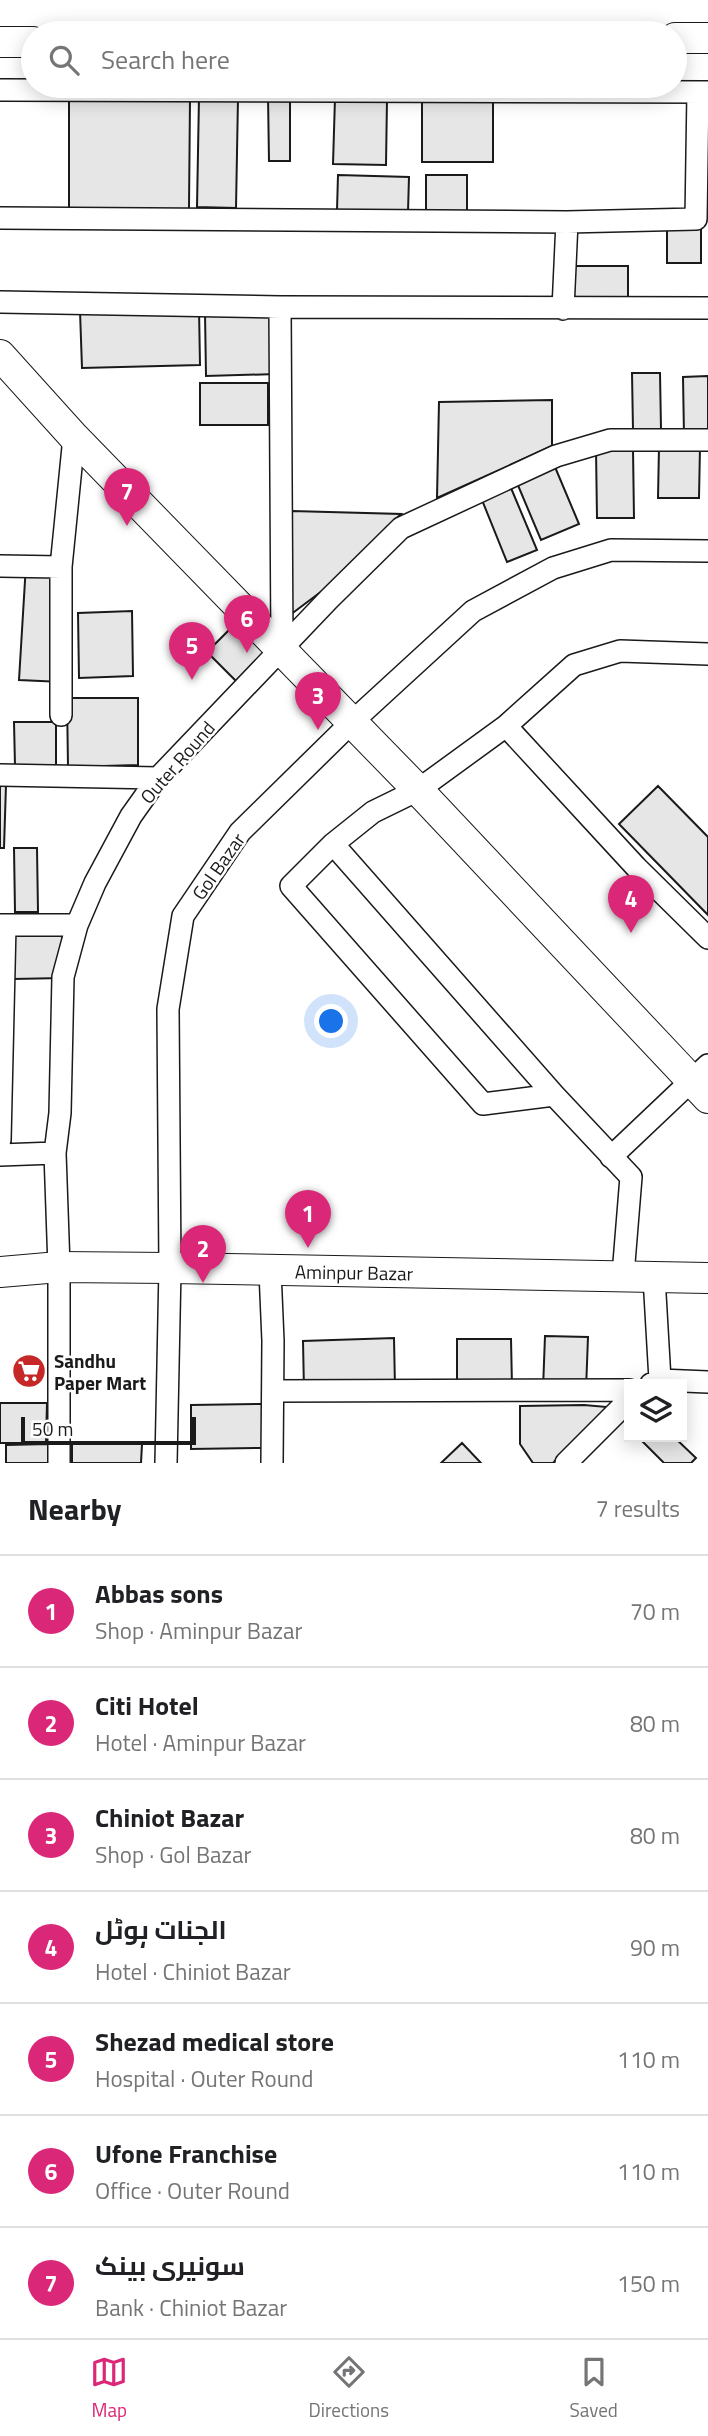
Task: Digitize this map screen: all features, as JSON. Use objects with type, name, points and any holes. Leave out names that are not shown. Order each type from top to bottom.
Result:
[{"type":"street","points":[[687,38],[708,37]]},
{"type":"street","points":[[0,42],[21,42]]},
{"type":"street","points":[[0,90],[21,90]]},
{"type":"street","points":[[0,218],[567,222],[696,219],[703,92]]},
{"type":"street","points":[[563,309],[567,222]]},
{"type":"street","points":[[0,302],[280,307],[708,308]]},
{"type":"street","points":[[280,307],[282,648]]},
{"type":"street","points":[[0,355],[74,437],[702,1081],[611,1157]]},
{"type":"street","points":[[61,715],[61,567],[74,437]]},
{"type":"street","name":"Outer Round","points":[[59,1463],[59,1267],[55,1153],[60,1113],[62,977],[77,925],[95,883],[131,816],[158,778],[401,528],[556,456],[610,440],[708,440]]},
{"type":"street","name":"Gol Bazar","points":[[166,1463],[170,1268],[168,1009],[183,916],[240,832],[352,722],[473,611],[552,568],[611,550],[708,551]]},
{"type":"street","points":[[0,566],[61,567]]},
{"type":"street","points":[[554,1095],[483,1104],[291,886],[333,844],[373,813],[418,790],[506,726],[574,664],[620,651],[708,654]]},
{"type":"street","points":[[506,726],[636,867],[708,938]]},
{"type":"street","points":[[0,775],[158,778]]},
{"type":"street","points":[[333,844],[554,1095],[631,1177],[623,1275]]},
{"type":"street","points":[[55,1153],[0,1153],[2,925],[77,925]]},
{"type":"street","name":"Aminpur Bazar","points":[[0,1272],[59,1267],[708,1278]]},
{"type":"street","points":[[270,1271],[273,1341],[272,1463]]},
{"type":"street","points":[[654,1277],[656,1379]]},
{"type":"street","points":[[687,1382],[708,1382]]},
{"type":"street","points":[[273,1391],[624,1390]]},
{"type":"street","points":[[566,1463],[624,1405]]},
{"type":"building","points":[[199,98],[238,98],[236,208],[197,207]]},
{"type":"building","points":[[268,98],[290,98],[290,161],[269,161]]},
{"type":"building","points":[[335,98],[387,99],[386,165],[333,164]]},
{"type":"building","points":[[422,98],[493,98],[493,162],[422,162]]},
{"type":"building","points":[[69,99],[190,99],[189,209],[69,209]]},
{"type":"building","points":[[338,175],[409,177],[408,212],[337,210]]},
{"type":"building","points":[[426,175],[467,175],[467,213],[426,212]]},
{"type":"building","points":[[667,226],[701,226],[701,263],[667,263]]},
{"type":"building","points":[[571,266],[628,266],[628,301],[571,301]]},
{"type":"building","points":[[199,308],[200,365],[82,368],[80,311]]},
{"type":"building","points":[[275,311],[276,374],[206,376],[205,313]]},
{"type":"building","points":[[632,373],[660,373],[661,429],[633,430]]},
{"type":"building","points":[[708,376],[708,435],[684,436],[683,377]]},
{"type":"building","points":[[200,383],[268,383],[268,425],[200,425]]},
{"type":"building","points":[[552,400],[552,446],[437,498],[439,402]]},
{"type":"building","points":[[659,447],[700,447],[699,498],[658,498]]},
{"type":"building","points":[[633,449],[634,518],[597,518],[596,450]]},
{"type":"building","points":[[555,467],[579,524],[541,540],[517,483]]},
{"type":"building","points":[[511,488],[537,550],[507,562],[482,500]]},
{"type":"building","points":[[292,511],[401,514],[322,591],[290,615]]},
{"type":"building","points":[[26,564],[69,566],[62,682],[19,680]]},
{"type":"building","points":[[132,611],[133,676],[79,678],[78,613]]},
{"type":"building","points":[[236,623],[266,653],[237,682],[207,652]]},
{"type":"building","points":[[67,698],[138,698],[138,765],[68,767]]},
{"type":"building","points":[[14,722],[56,722],[56,765],[15,766]]},
{"type":"building","points":[[0,785],[6,785],[4,848],[0,848]]},
{"type":"building","points":[[658,786],[708,837],[708,915],[619,824]]},
{"type":"building","points":[[14,848],[37,848],[38,912],[15,912]]},
{"type":"building","points":[[62,929],[63,978],[13,979],[12,930]]},
{"type":"building","points":[[545,1336],[588,1337],[586,1390],[543,1389]]},
{"type":"building","points":[[394,1338],[395,1388],[304,1391],[303,1341]]},
{"type":"building","points":[[457,1339],[511,1339],[512,1386],[457,1387]]},
{"type":"building","points":[[0,1403],[47,1403],[46,1443],[0,1443]]},
{"type":"building","points":[[262,1404],[262,1448],[191,1449],[191,1405]]},
{"type":"building","points":[[520,1406],[607,1407],[553,1463],[533,1463],[520,1444]]},
{"type":"building","points":[[643,1442],[679,1442],[696,1458],[691,1463],[664,1463]]},
{"type":"building","points":[[462,1443],[481,1463],[441,1463]]},
{"type":"building","points":[[48,1444],[49,1463],[6,1463],[6,1445]]},
{"type":"building","points":[[72,1444],[142,1444],[141,1463],[72,1463]]},
{"type":"place","name":"سونیری بینک","points":[[127,526]]},
{"type":"place","name":"Ufone Franchise","points":[[247,653]]},
{"type":"place","name":"Shezad medical store","points":[[192,680]]},
{"type":"place","name":"Chiniot Bazar","points":[[318,730]]},
{"type":"place","name":"الجنات ہوٹل","points":[[631,933]]},
{"type":"place","name":"Abbas sons","points":[[308,1248]]},
{"type":"place","name":"Citi Hotel","points":[[203,1283]]},
{"type":"place","name":"Sandhu Paper Mart","points":[[29,1371]]}]
